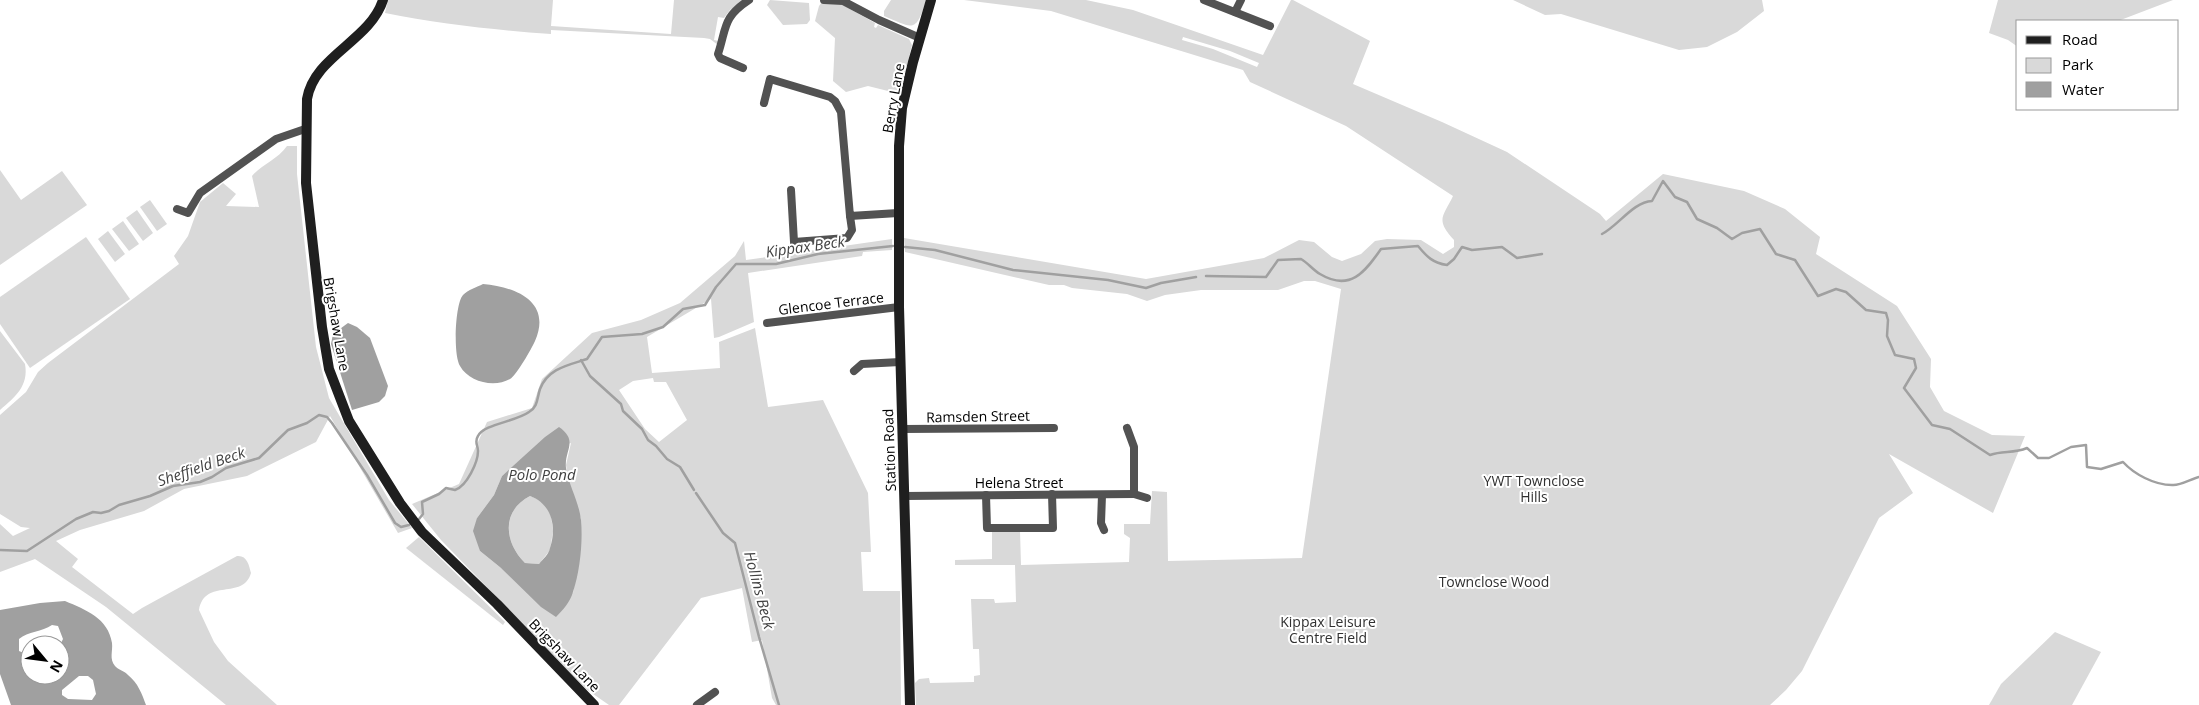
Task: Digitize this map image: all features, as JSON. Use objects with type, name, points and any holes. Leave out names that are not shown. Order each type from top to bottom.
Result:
[{"type":"street","name":"Brigshaw Lane","points":[[383,0],[369,25],[321,70],[313,81],[307,99],[305,129],[308,211],[324,346],[334,386],[349,421],[400,503],[422,532],[490,598],[594,705]]},
{"type":"street","points":[[743,68],[722,59],[718,54],[728,18],[734,10],[749,0]]},
{"type":"street","points":[[824,0],[843,1],[879,20],[920,38]]},
{"type":"street","name":"Berry Lane","points":[[898,194],[900,125],[920,38],[931,0]]},
{"type":"street","points":[[1204,0],[1270,26]]},
{"type":"street","points":[[1235,12],[1241,0]]},
{"type":"street","points":[[764,104],[770,80],[824,94],[835,101],[841,112],[852,230],[847,238],[794,242],[791,190]]},
{"type":"street","points":[[177,210],[188,213],[200,193],[276,139],[305,129]]},
{"type":"street","name":"Station Road","points":[[898,194],[900,362],[910,705]]},
{"type":"street","points":[[850,216],[898,213]]},
{"type":"street","name":"Glencoe Terrace","points":[[767,323],[899,307]]},
{"type":"street","points":[[854,371],[862,364],[900,362]]},
{"type":"street","name":"Ramsden Street","points":[[902,429],[1054,428]]},
{"type":"street","points":[[1127,428],[1134,447],[1134,494]]},
{"type":"street","points":[[986,495],[986,528],[1053,528],[1052,494]]},
{"type":"street","name":"Helena Street","points":[[904,496],[1134,494],[1147,498]]},
{"type":"street","points":[[1102,495],[1101,523],[1104,530]]},
{"type":"street","points":[[697,705],[715,692]]},
{"type":"street","points":[[707,697],[714,705]]},
{"type":"green space","points":[[388,0],[553,0],[551,26],[671,34],[674,0],[743,0],[730,10],[724,18],[718,17],[714,40],[719,41],[718,45],[710,39],[704,38],[551,30],[551,34],[447,23],[385,13]]},
{"type":"green space","points":[[770,0],[809,3],[810,20],[807,24],[783,25],[767,5]]},
{"type":"green space","points":[[891,0],[926,0],[923,11],[916,23],[907,25],[884,16],[884,11]]},
{"type":"green space","name":"YWT Townclose Hills","points":[[964,0],[1086,0],[1133,10],[1263,55],[1291,0],[1293,0],[1370,41],[1353,84],[1507,152],[1600,214],[1606,221],[1663,174],[1744,191],[1785,209],[1820,237],[1816,254],[1897,306],[1931,359],[1930,387],[1944,411],[1992,435],[2025,436],[1993,513],[1889,454],[1913,493],[1879,518],[1802,671],[1770,705],[916,705],[915,683],[919,679],[929,678],[930,683],[974,682],[974,676],[980,675],[979,649],[973,649],[971,599],[994,599],[995,603],[1016,602],[1015,565],[955,565],[955,560],[992,559],[992,530],[1020,531],[1021,565],[1129,562],[1130,538],[1124,534],[1124,524],[1150,524],[1152,491],[1167,492],[1168,561],[1302,558],[1341,289],[1315,281],[1304,281],[1278,290],[1201,290],[1165,295],[1147,301],[1127,294],[1072,288],[1064,285],[1049,285],[905,252],[904,238],[1146,279],[1264,258],[1299,240],[1314,242],[1332,257],[1342,261],[1361,254],[1375,241],[1387,239],[1421,240],[1443,254],[1454,247],[1454,240],[1444,227],[1443,222],[1444,214],[1453,196],[1346,126],[1250,82],[1243,70],[1051,11]],"holes":[[[1183,37],[1230,51],[1259,63],[1257,67],[1213,49],[1182,40]]]},
{"type":"green space","points":[[1513,0],[1762,0],[1764,11],[1737,32],[1707,47],[1679,50],[1561,14],[1545,15]]},
{"type":"green space","points":[[1998,0],[2173,0],[2121,20],[2016,20],[2016,46],[2008,40],[1989,33]]},
{"type":"green space","points":[[822,2],[841,4],[875,23],[874,27],[876,28],[878,25],[909,39],[912,45],[900,94],[868,86],[846,92],[833,81],[835,38],[815,21]]},
{"type":"green space","points":[[287,146],[297,146],[297,174],[316,347],[329,398],[389,500],[412,528],[398,533],[330,416],[316,442],[247,476],[184,489],[144,511],[80,530],[56,541],[78,559],[72,567],[133,614],[237,556],[243,557],[251,573],[247,581],[240,586],[209,594],[203,600],[199,610],[214,642],[228,661],[277,705],[226,705],[106,607],[35,559],[0,572],[0,524],[13,536],[30,528],[21,527],[0,514],[0,415],[26,392],[38,372],[48,363],[179,264],[174,256],[188,236],[200,202],[223,183],[236,194],[226,206],[259,207],[252,176],[279,155]]},
{"type":"green space","points":[[0,170],[21,200],[62,171],[87,205],[0,265]]},
{"type":"green space","points":[[150,200],[167,224],[157,231],[140,207]]},
{"type":"green space","points":[[137,210],[153,233],[143,241],[126,218]]},
{"type":"green space","points":[[123,221],[139,244],[129,251],[112,229]]},
{"type":"green space","points":[[108,231],[125,254],[115,262],[98,239]]},
{"type":"green space","points":[[86,237],[130,299],[30,368],[0,324],[0,297]]},
{"type":"green space","points":[[892,239],[892,250],[863,252],[862,256],[748,273],[754,322],[719,337],[714,338],[711,299],[647,337],[652,373],[720,368],[719,342],[755,328],[768,407],[823,400],[868,493],[871,552],[861,552],[863,591],[900,591],[901,705],[776,705],[772,698],[762,640],[752,642],[742,588],[701,598],[619,705],[609,705],[586,689],[441,540],[412,504],[459,484],[487,422],[532,408],[542,379],[592,333],[641,320],[680,303],[735,256],[744,241],[746,260]],"holes":[[[653,378],[654,382],[666,382],[687,420],[659,442],[645,429],[619,390],[633,381]],[[571,443],[566,465],[569,484],[581,519],[580,553],[573,593],[501,568],[480,551],[477,518],[494,495],[502,476],[519,461]]]},
{"type":"green space","points":[[0,331],[25,364],[26,372],[20,390],[0,410]]},
{"type":"green space","points":[[530,496],[543,501],[551,515],[553,531],[550,550],[539,564],[525,563],[518,555],[510,537],[510,518],[521,502]]},
{"type":"green space","points":[[419,537],[505,622],[503,625],[406,548]]},
{"type":"green space","points":[[2055,632],[2101,652],[2072,705],[1989,705],[2001,684]]},
{"type":"water","points":[[483,284],[519,293],[535,307],[539,316],[539,327],[535,341],[524,362],[513,377],[504,382],[482,382],[469,376],[460,366],[456,352],[457,319],[460,300],[465,293]]},
{"type":"water","points":[[348,323],[357,327],[370,338],[388,386],[385,396],[379,402],[352,410],[331,344],[333,334]]},
{"type":"water","name":"Polo Pond","points":[[559,427],[568,437],[569,446],[566,468],[581,520],[580,556],[572,596],[564,609],[556,617],[541,607],[501,568],[480,551],[473,531],[477,518],[494,495],[502,476],[545,437]],"holes":[[[530,496],[548,510],[551,517],[553,524],[552,540],[548,552],[539,564],[525,563],[513,546],[510,537],[510,518],[521,502]]]},
{"type":"water","points":[[65,601],[95,616],[110,634],[113,663],[134,682],[146,705],[11,705],[0,674],[0,610]]},
{"type":"waterway","name":"Kippax Beck","points":[[1602,234],[1639,205],[1652,201],[1663,181],[1675,197],[1687,202],[1697,219],[1717,228],[1732,239],[1742,233],[1760,229],[1776,254],[1795,260],[1818,296],[1836,289],[1846,292],[1866,310],[1886,313],[1888,320],[1887,336],[1895,355],[1914,359],[1916,368],[1904,388],[1932,425],[1950,429],[1990,455],[2027,448],[2038,458],[2049,458],[2071,447],[2086,445],[2087,467],[2101,469],[2123,462],[2145,478],[2165,485],[2175,485],[2199,477]]},
{"type":"waterway","name":"Kippax Beck","points":[[419,519],[423,514],[422,502],[439,494],[446,488],[455,490],[468,479],[476,461],[478,451],[476,440],[481,432],[532,410],[536,405],[540,389],[548,376],[560,368],[587,359],[602,337],[642,334],[663,327],[683,309],[705,305],[716,287],[736,264],[776,264],[818,254],[893,246]]},
{"type":"waterway","name":"Kippax Beck","points":[[1206,276],[1266,277],[1278,260],[1301,259],[1317,272],[1331,279],[1348,280],[1363,272],[1381,249],[1418,246],[1431,259],[1447,265],[1454,259],[1462,247],[1472,250],[1502,247],[1517,258],[1542,254]]},
{"type":"waterway","name":"Kippax Beck","points":[[905,247],[935,250],[1013,270],[1108,280],[1146,288],[1161,283],[1196,277]]},
{"type":"waterway","name":"Hollins Beck","points":[[581,360],[590,376],[621,404],[623,411],[642,429],[648,440],[667,459],[680,467],[694,490]]},
{"type":"waterway","name":"Sheffield Beck","points":[[0,550],[27,551],[76,519],[93,512],[109,511],[119,505],[150,496],[173,486],[200,482],[226,468],[259,458],[288,430],[307,423],[319,415],[327,417],[332,423],[367,475],[395,523],[401,527],[409,525]]},
{"type":"waterway","name":"Hollins Beck","points":[[696,493],[723,533],[735,543],[779,705]]},
{"type":"park label","name":"Townclose Wood","points":[[1494,581]]},
{"type":"park label","name":"Kippax Leisure Centre Field","points":[[1328,630]]}]
